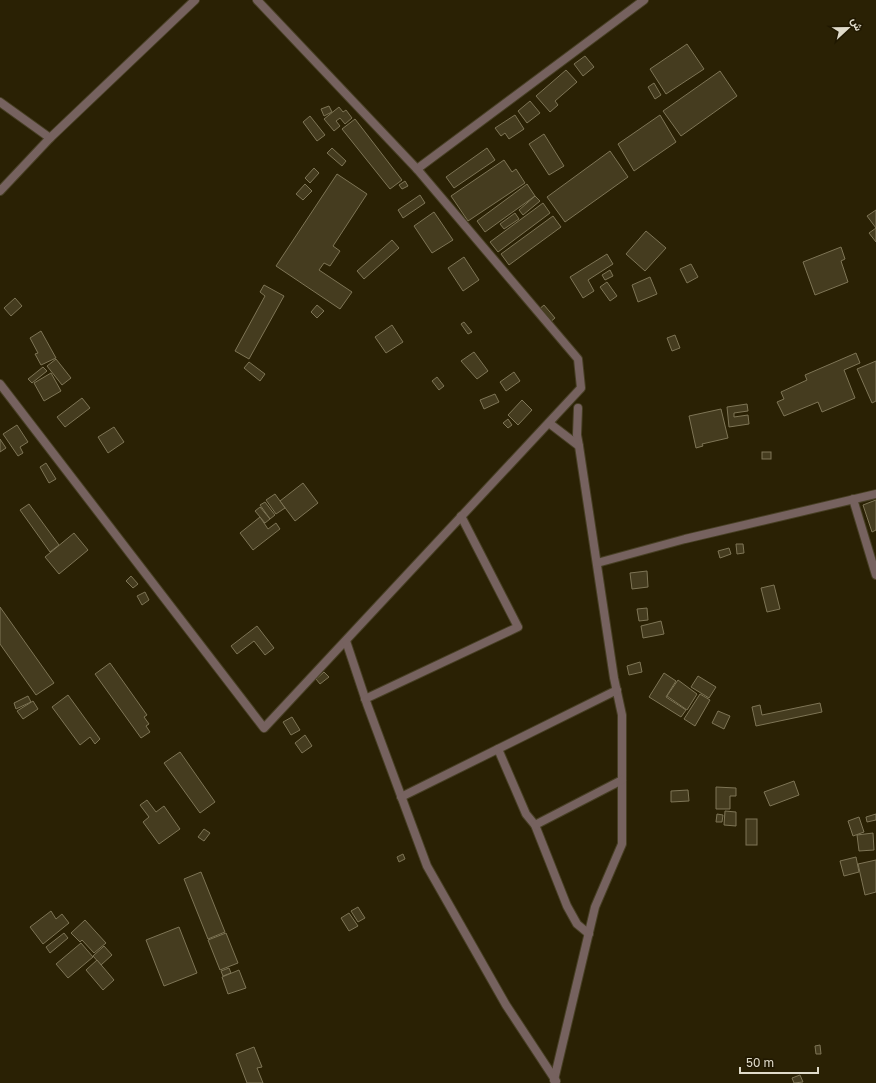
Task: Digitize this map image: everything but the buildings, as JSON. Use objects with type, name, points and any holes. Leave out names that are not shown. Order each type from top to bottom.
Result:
[{"type":"street","points":[[0,191],[50,138],[196,0]]},
{"type":"street","points":[[0,384],[264,728],[581,388],[578,359],[417,169],[257,0]]},
{"type":"street","points":[[417,169],[644,0]]},
{"type":"street","points":[[0,102],[50,138]]},
{"type":"street","points":[[556,1082],[595,907],[622,844],[622,715],[579,446],[578,408]]},
{"type":"street","points":[[549,423],[579,446]]},
{"type":"street","points":[[597,563],[686,539],[876,494]]},
{"type":"street","points":[[853,499],[876,575]]},
{"type":"street","points":[[365,699],[518,627],[461,516]]},
{"type":"street","points":[[346,640],[365,699],[427,866],[506,1005],[556,1082]]},
{"type":"street","points":[[401,797],[617,690]]},
{"type":"street","points":[[498,749],[526,814],[535,826],[567,906],[577,924],[589,934]]},
{"type":"street","points":[[535,826],[622,780]]}]
